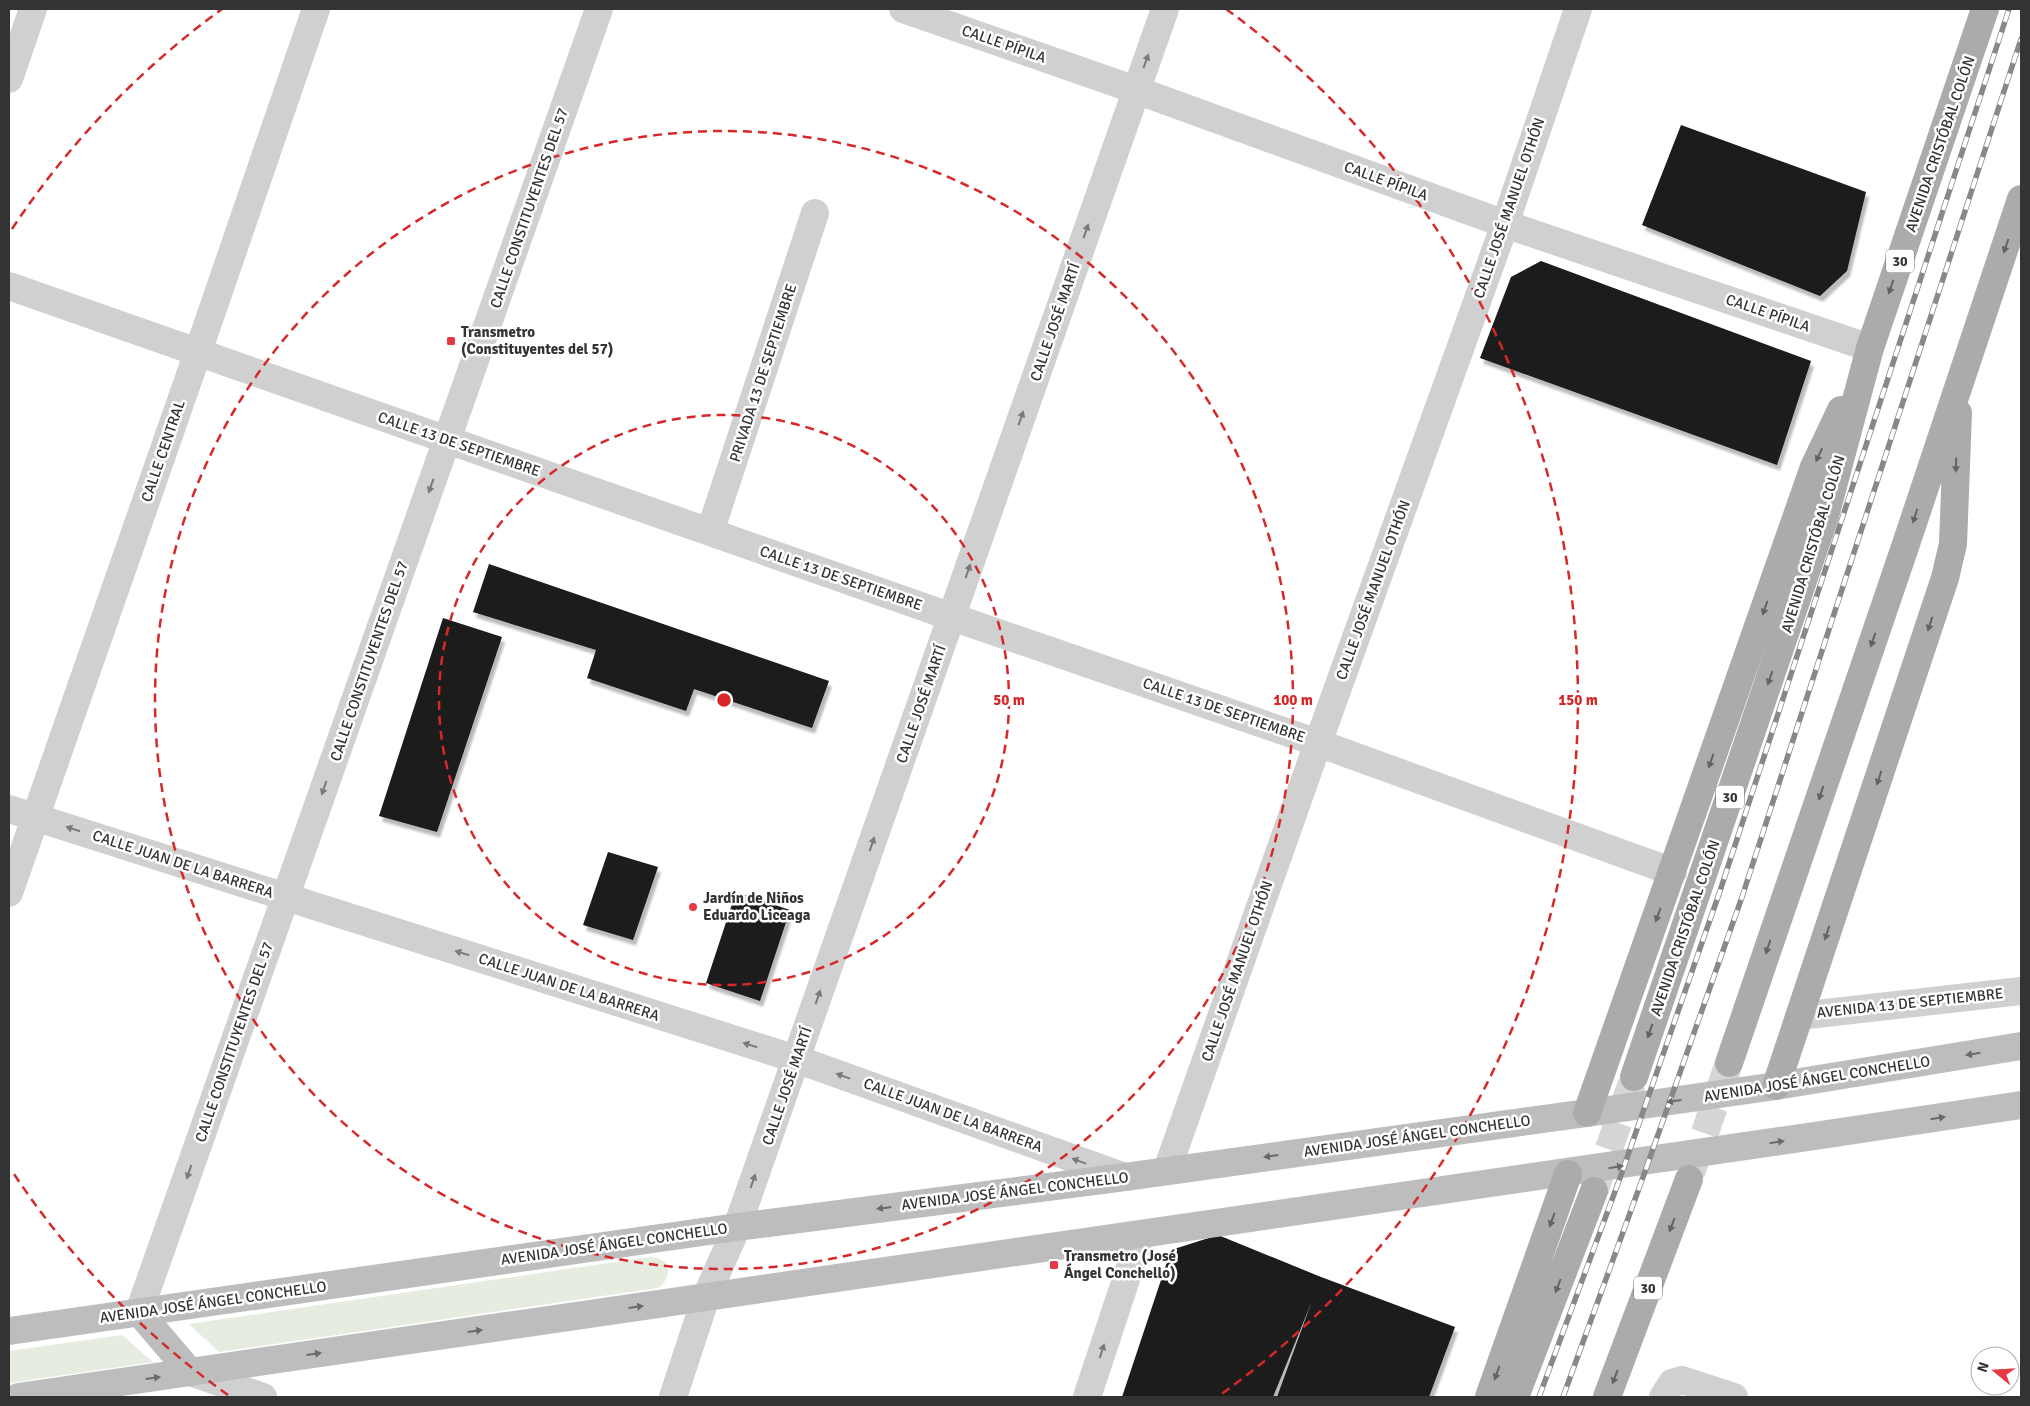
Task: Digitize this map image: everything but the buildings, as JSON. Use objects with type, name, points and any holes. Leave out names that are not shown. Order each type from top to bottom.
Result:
[{"type":"main road","name":"AVENIDA CRISTÓBAL COLÓN","points":[[1634,1077],[1825,516],[1870,348],[1985,9]]},
{"type":"main road","points":[[1729,1063],[1906,544],[2021,199]]},
{"type":"main road","points":[[1587,1113],[1814,467],[1870,348]]},
{"type":"main road","points":[[1776,1086],[1945,578],[1953,544],[1960,382]]},
{"type":"main road","name":"AVENIDA JOSÉ ÁNGEL CONCHELLO","points":[[16,1327],[139,1312],[737,1227],[1125,1177],[1587,1113],[1776,1086],[2021,1046]]},
{"type":"main road","points":[[18,1397],[116,1390],[190,1372],[1568,1174],[2021,1105]]},
{"type":"main road","points":[[1489,1397],[1568,1174]]},
{"type":"main road","name":"30","points":[[1607,1397],[1689,1179]]},
{"type":"main road","points":[[1515,1397],[1594,1191]]},
{"type":"main road","points":[[139,1312],[190,1372]]},
{"type":"street","points":[[9,79],[33,9]]},
{"type":"street","name":"CALLE CENTRAL","points":[[9,893],[316,9]]},
{"type":"street","name":"CALLE CONSTITUYENTES DEL 57","points":[[139,1312],[599,9]]},
{"type":"street","name":"CALLE PÍPILA","points":[[903,9],[1136,90],[1505,224],[1870,348]]},
{"type":"street","name":"CALLE JOSÉ MARTÍ","points":[[673,1397],[706,1297],[737,1227],[1165,9]]},
{"type":"street","name":"CALLE JOSÉ MANUEL OTHÓN","points":[[1167,1170],[1505,224],[1578,9]]},
{"type":"street","name":"PRIVADA 13 DE SEPTIEMBRE","points":[[710,532],[815,213]]},
{"type":"street","name":"CALLE 13 DE SEPTIEMBRE","points":[[9,286],[952,617],[1318,743],[1673,872]]},
{"type":"street","name":"CALLE JUAN DE LA BARRERA","points":[[9,809],[796,1060],[1125,1177]]},
{"type":"street","name":"AVENIDA 13 DE SEPTIEMBRE","points":[[1799,1016],[2021,991]]},
{"type":"street","points":[[1087,1397],[1141,1234]]},
{"type":"street","points":[[190,1372],[263,1397]]},
{"type":"street","points":[[1673,1389],[1734,1397]]},
{"type":"shaded area","points":[[650,1257],[662,1260],[668,1268],[666,1279],[658,1288],[219,1352],[189,1324]]},
{"type":"shaded area","points":[[122,1335],[153,1362],[9,1383],[9,1351]]},
{"type":"tunnel","points":[[1691,1173],[1729,1063]]},
{"type":"tunnel","points":[[1595,1189],[1634,1077]]},
{"type":"railway","points":[[1539,1397],[1620,1178],[1720,891],[2009,9]]},
{"type":"railway","points":[[1563,1397],[1742,897],[2021,39]]},
{"type":"place","name":"Transmetro (Constituyentes del 57)","points":[[451,341]]},
{"type":"place","name":"Jardín de Niños Eduardo Liceaga","points":[[693,907]]},
{"type":"place","name":"Transmetro (José Ángel Conchello)","points":[[1054,1265]]}]
